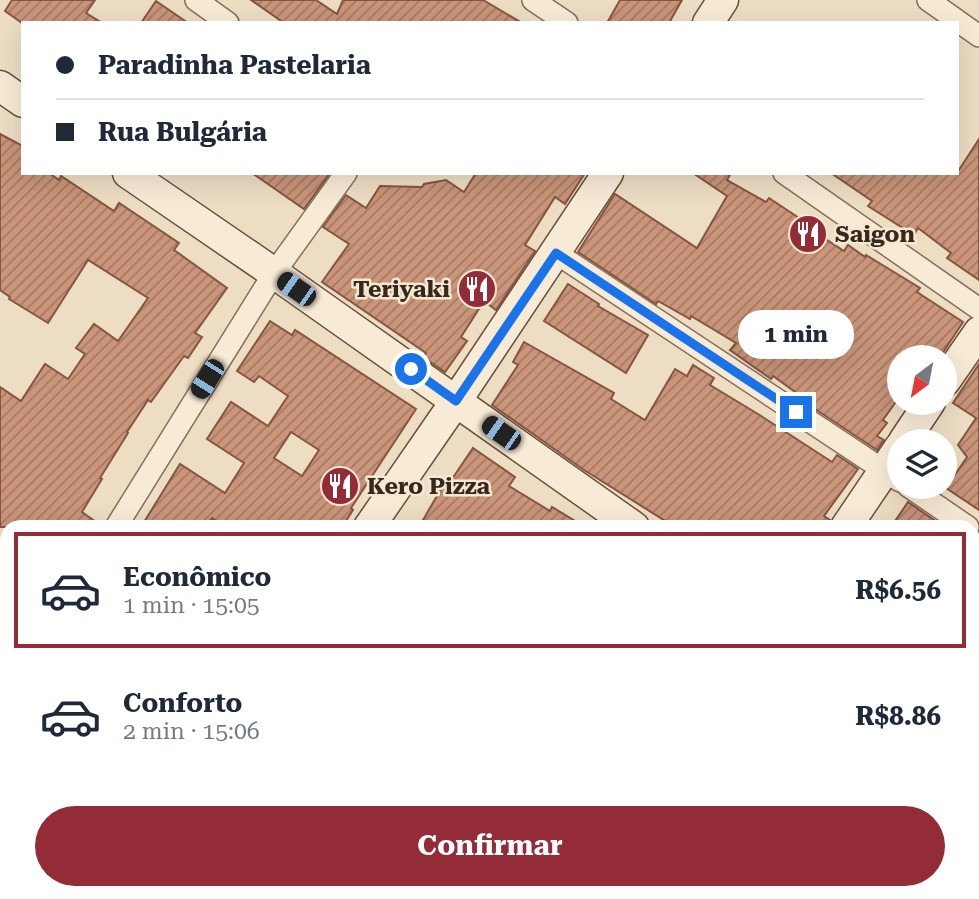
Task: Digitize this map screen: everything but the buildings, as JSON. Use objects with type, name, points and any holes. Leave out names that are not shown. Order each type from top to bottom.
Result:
[{"type":"street","points":[[196,0],[225,21]]},
{"type":"street","points":[[533,0],[563,21]]},
{"type":"street","points":[[709,21],[723,0]]},
{"type":"street","points":[[928,0],[958,21]]},
{"type":"street","points":[[959,22],[979,36]]},
{"type":"street","points":[[0,86],[21,101]]},
{"type":"street","points":[[131,175],[456,401],[615,520]]},
{"type":"street","points":[[120,520],[274,273],[345,175]]},
{"type":"street","points":[[374,520],[607,175]]},
{"type":"street","points":[[787,175],[979,309]]},
{"type":"street","points":[[556,253],[887,465]]},
{"type":"street","points":[[957,364],[979,332]]},
{"type":"street","points":[[852,520],[887,482]]},
{"type":"street","points":[[932,499],[959,520]]},
{"type":"place","name":"Saigon","points":[[808,234]]},
{"type":"place","name":"Teriyaki","points":[[477,289]]},
{"type":"place","name":"Kero Pizza","points":[[340,486]]},
{"type":"route","points":[[411,369],[456,401],[556,253],[796,412]]}]
